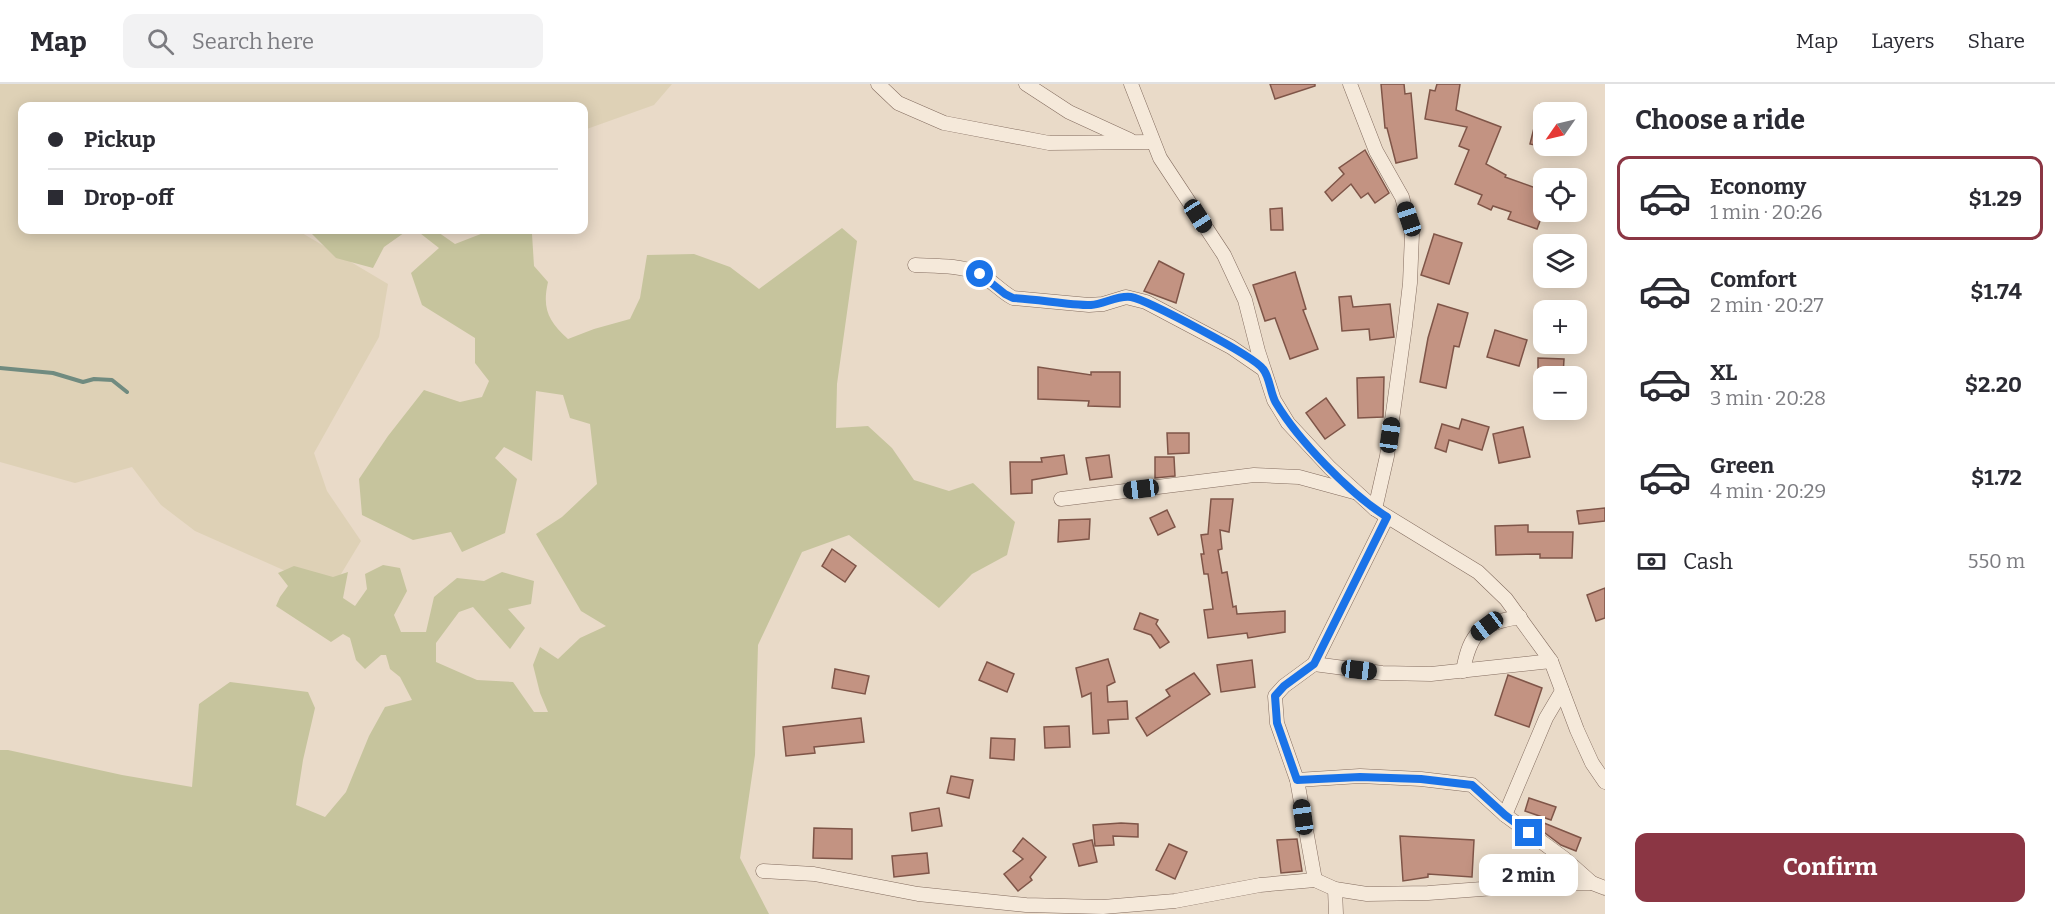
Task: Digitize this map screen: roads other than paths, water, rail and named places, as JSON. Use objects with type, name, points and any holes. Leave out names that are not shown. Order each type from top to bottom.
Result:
[{"type":"street","points":[[878,84],[898,103],[944,123],[1048,143],[1152,142]]},
{"type":"street","points":[[1026,84],[1070,112],[1135,142]]},
{"type":"street","points":[[1131,84],[1160,158],[1224,255],[1245,300],[1263,369],[1274,400],[1288,423],[1356,493],[1381,513],[1478,572],[1506,599],[1551,661],[1576,730],[1592,763],[1605,782]]},
{"type":"street","points":[[1316,880],[1297,780],[1277,723],[1275,696],[1284,686],[1314,664],[1381,513],[1410,283],[1412,234],[1402,197],[1376,151],[1350,84]]},
{"type":"street","points":[[915,265],[967,268],[980,274],[1013,298],[1089,305],[1132,297],[1146,302],[1231,347],[1263,369]]},
{"type":"street","points":[[1061,499],[1254,475],[1299,477],[1356,493]]},
{"type":"street","points":[[1463,671],[1467,649],[1475,636],[1500,620],[1520,617]]},
{"type":"street","points":[[1314,664],[1382,673],[1431,674],[1551,661]]},
{"type":"street","points":[[1505,815],[1546,718],[1562,691]]},
{"type":"street","points":[[1297,780],[1360,777],[1421,779],[1472,785],[1505,815],[1598,885]]},
{"type":"street","points":[[763,871],[814,874],[918,894],[1026,905],[1103,907],[1175,901],[1260,885],[1316,880],[1335,890],[1367,894],[1598,885]]},
{"type":"street","points":[[1335,890],[1336,914]]},
{"type":"waterway","points":[[0,368],[53,373],[83,382],[94,379],[112,380],[127,392]]}]
